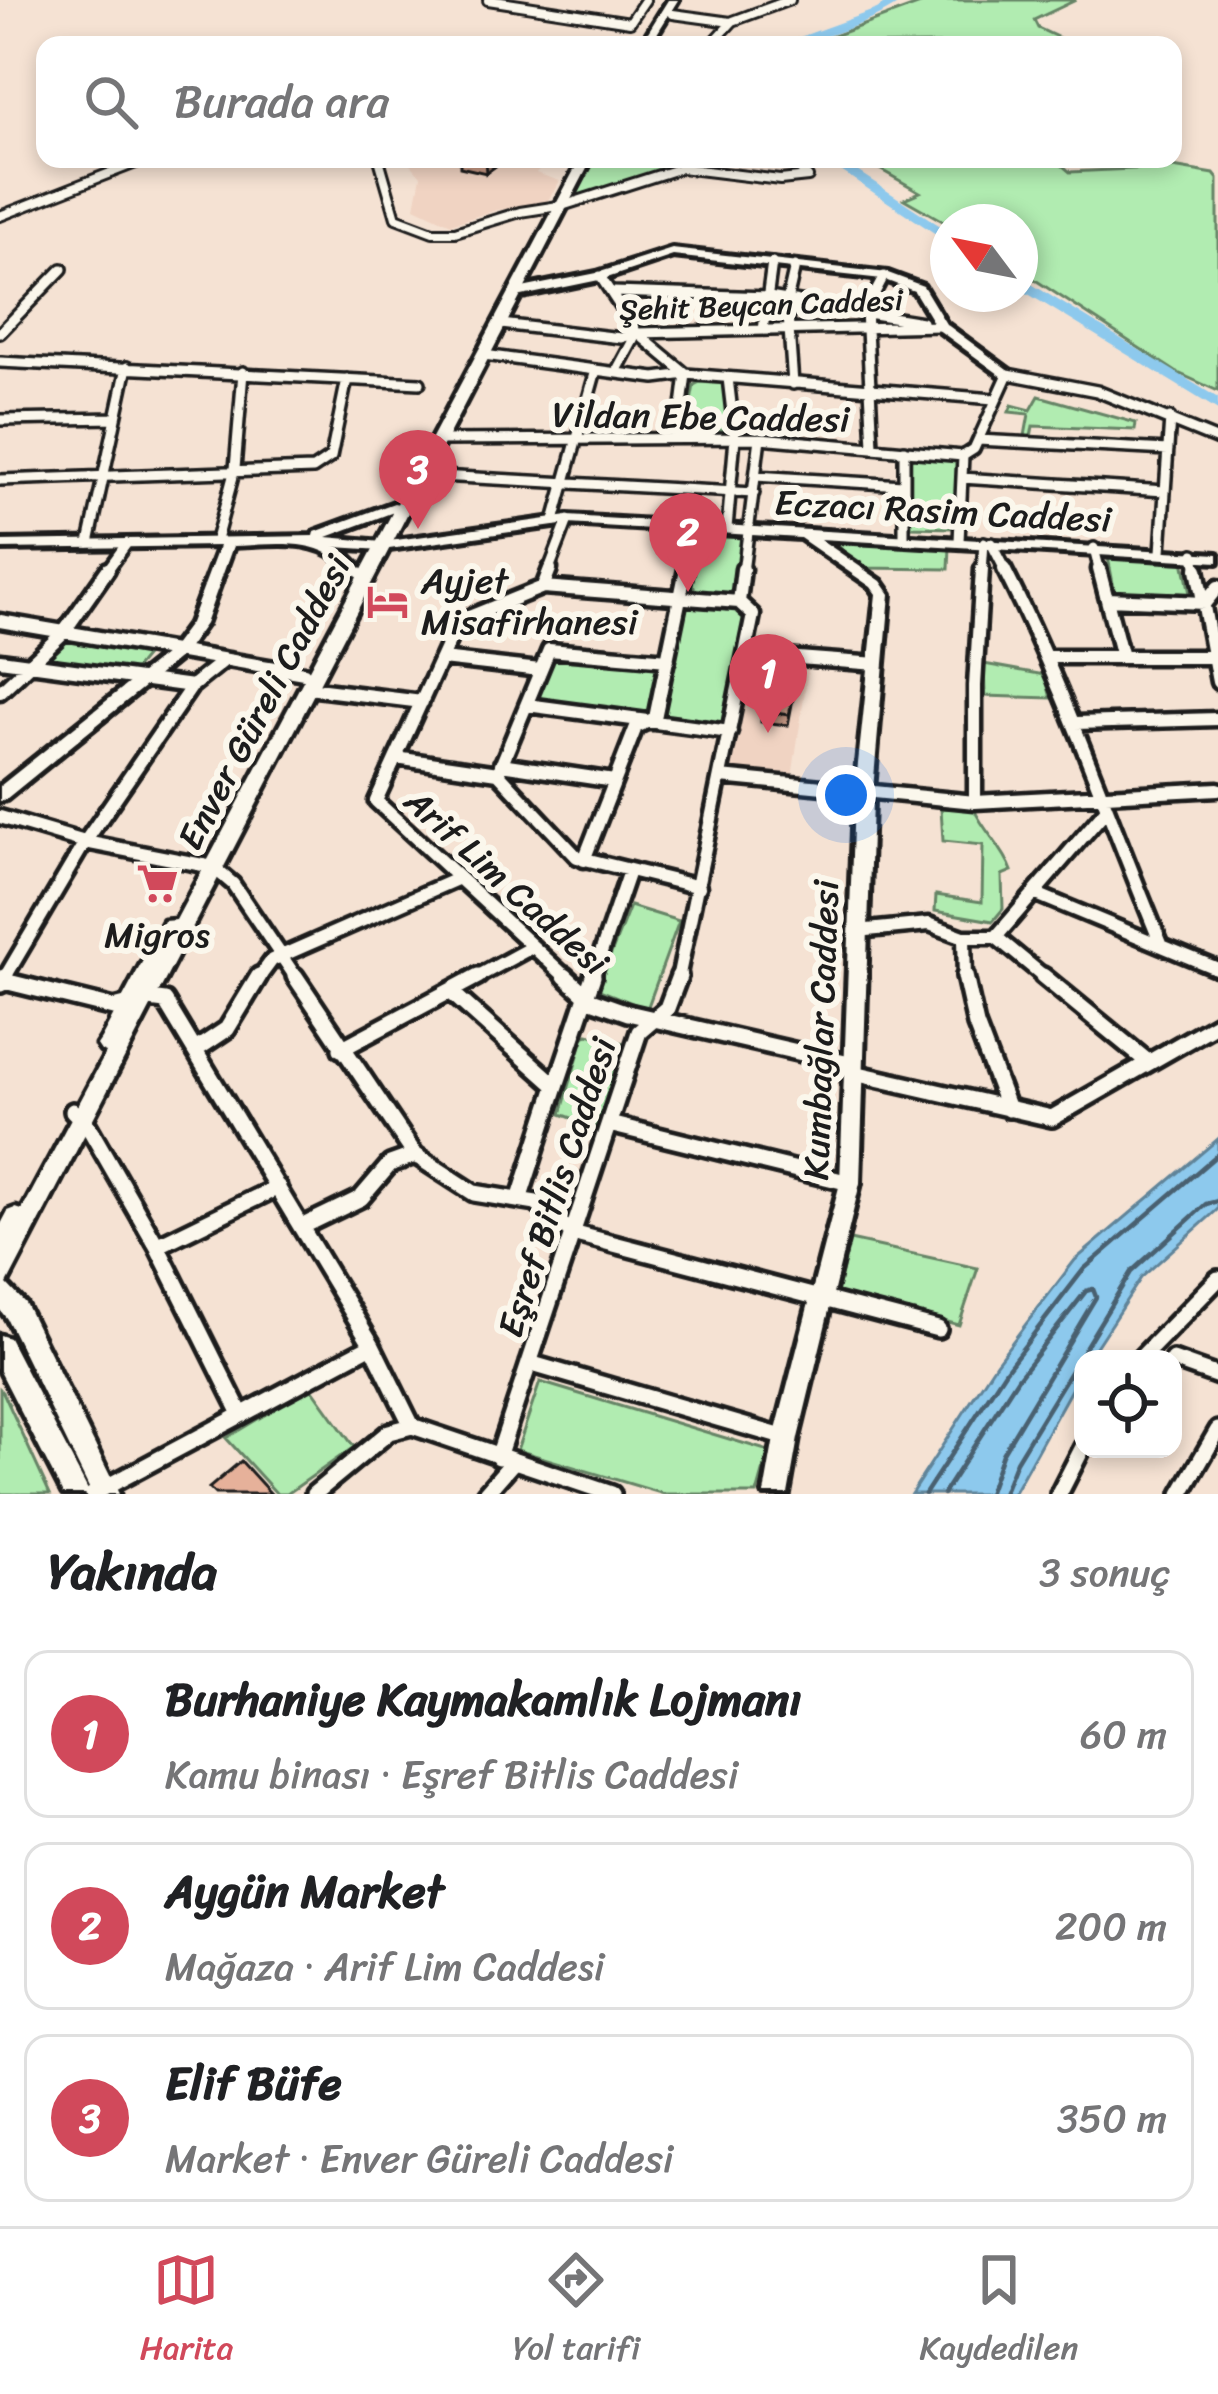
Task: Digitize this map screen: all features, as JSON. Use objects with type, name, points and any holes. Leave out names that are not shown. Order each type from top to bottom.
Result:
[{"type":"main road","points":[[656,36],[673,14],[677,0]]},
{"type":"main road","points":[[655,36],[677,0]]},
{"type":"main road","name":"Enver Güreli Caddesi","points":[[396,512],[501,324],[577,168]]},
{"type":"main road","name":"Enver Güreli Caddesi","points":[[0,1249],[140,1002],[207,866],[561,206]]},
{"type":"main road","points":[[517,293],[600,276],[672,253],[884,276],[919,289],[941,326]]},
{"type":"main road","name":"Şehit Beycan Caddesi","points":[[941,326],[1008,374]]},
{"type":"main road","points":[[308,540],[396,512],[408,532],[425,540]]},
{"type":"main road","name":"Eczacı Rasim Caddesi","points":[[425,540],[561,520],[1218,558]]},
{"type":"main road","name":"Kumbağlar Caddesi","points":[[776,1494],[850,1183],[856,931],[881,589],[800,532]]},
{"type":"main road","points":[[0,795],[176,652],[197,624],[222,540]]},
{"type":"main road","points":[[308,540],[338,554],[359,574]]},
{"type":"main road","points":[[0,545],[425,540]]},
{"type":"main road","points":[[380,544],[425,540]]},
{"type":"main road","name":"Enver Güreli Caddesi","points":[[306,680],[359,574],[380,544]]},
{"type":"main road","name":"Enver Güreli Caddesi","points":[[0,1276],[76,1114]]},
{"type":"main road","points":[[0,1293],[16,1311],[101,1492]]},
{"type":"main road","points":[[0,1346],[76,1494]]},
{"type":"street","points":[[488,0],[630,22],[645,0]]},
{"type":"street","points":[[714,36],[731,22],[790,0]]},
{"type":"street","points":[[673,14],[731,22]]},
{"type":"street","points":[[0,216],[123,168]]},
{"type":"street","points":[[383,168],[396,218],[433,232],[455,232],[520,212],[561,206],[681,168],[780,180],[808,177],[798,168]]},
{"type":"street","points":[[763,330],[772,263]]},
{"type":"street","points":[[793,383],[787,301],[795,266]]},
{"type":"street","points":[[0,334],[62,269]]},
{"type":"street","points":[[600,276],[637,333],[686,374]]},
{"type":"street","points":[[873,446],[866,310],[884,276]]},
{"type":"street","points":[[614,292],[767,296],[941,326]]},
{"type":"street","name":"Şehit Beycan Caddesi","points":[[501,324],[621,338],[637,333],[941,326]]},
{"type":"street","points":[[616,372],[637,333]]},
{"type":"street","points":[[484,355],[673,379],[686,374],[994,399]]},
{"type":"street","points":[[0,362],[420,383]]},
{"type":"street","points":[[89,543],[127,367]]},
{"type":"street","points":[[543,586],[561,520],[561,485],[596,370]]},
{"type":"street","points":[[222,540],[243,372]]},
{"type":"street","points":[[679,438],[686,374]]},
{"type":"street","points":[[959,541],[963,456],[978,440],[1008,374],[1063,381],[1218,440]]},
{"type":"street","points":[[728,378],[735,438],[728,528]]},
{"type":"street","points":[[0,481],[313,469],[331,457],[347,379]]},
{"type":"street","points":[[0,419],[116,418]]},
{"type":"street","points":[[1161,552],[1170,418]]},
{"type":"street","name":"Vildan Ebe Caddesi","points":[[437,440],[760,438],[963,456]]},
{"type":"street","name":"Eşref Bitlis Caddesi","points":[[505,1460],[529,1363],[639,1032],[668,1008],[680,974],[753,615],[739,602],[760,438]]},
{"type":"street","points":[[978,440],[1168,450]]},
{"type":"street","points":[[904,449],[904,538]]},
{"type":"street","points":[[420,475],[754,493]]},
{"type":"street","points":[[755,476],[903,485]]},
{"type":"street","points":[[962,478],[1165,491]]},
{"type":"street","points":[[652,721],[695,526]]},
{"type":"street","points":[[987,542],[1049,657],[1103,805],[1162,946]]},
{"type":"street","points":[[975,802],[975,686],[987,542]]},
{"type":"street","points":[[0,692],[64,632],[127,543]]},
{"type":"street","points":[[1094,548],[1122,657]]},
{"type":"street","points":[[1194,554],[1218,682]]},
{"type":"street","name":"Arif Lim Caddesi","points":[[739,602],[543,586],[457,624],[378,804],[585,996],[651,1018],[1052,1118],[1218,1023]]},
{"type":"street","points":[[1205,603],[1218,587]]},
{"type":"street","points":[[1107,598],[1205,603]]},
{"type":"street","points":[[0,621],[422,702]]},
{"type":"street","points":[[500,768],[540,670],[553,650],[668,659]]},
{"type":"street","points":[[745,654],[877,664]]},
{"type":"street","points":[[1049,657],[1214,658]]},
{"type":"street","points":[[442,658],[540,670]]},
{"type":"street","points":[[0,660],[191,686]]},
{"type":"street","points":[[222,662],[191,686],[85,842],[1,982],[114,1008],[165,1001],[372,1345],[412,1426]]},
{"type":"street","points":[[527,705],[730,732]]},
{"type":"street","points":[[1076,722],[1218,719]]},
{"type":"street","points":[[584,860],[636,727],[652,721]]},
{"type":"street","points":[[396,758],[614,782]]},
{"type":"street","points":[[500,768],[584,860],[700,887]]},
{"type":"street","points":[[721,777],[975,802],[1103,805],[1218,789]]},
{"type":"street","points":[[996,937],[1103,805]]},
{"type":"street","points":[[0,817],[85,842],[207,866],[233,884],[415,1155],[475,1192],[536,1203],[572,1233],[938,1329]]},
{"type":"street","points":[[520,1198],[629,871]]},
{"type":"street","points":[[197,1049],[232,1028],[257,978],[279,955],[457,879]]},
{"type":"street","points":[[1034,892],[1218,969]]},
{"type":"street","points":[[856,931],[929,924],[964,937],[996,937],[1148,1062]]},
{"type":"street","points":[[964,937],[969,1009],[1008,1109]]},
{"type":"street","points":[[341,1049],[530,948]]},
{"type":"street","points":[[449,991],[556,1086]]},
{"type":"street","points":[[76,1114],[158,1246],[241,1414]]},
{"type":"street","points":[[608,1124],[850,1183]]},
{"type":"street","points":[[301,1227],[361,1198],[390,1164],[415,1155]]},
{"type":"street","points":[[158,1246],[278,1187]]},
{"type":"street","points":[[1148,1350],[1218,1279]]},
{"type":"street","points":[[101,1492],[372,1345]]},
{"type":"street","points":[[529,1363],[786,1438]]},
{"type":"street","points":[[1182,1363],[1218,1376]]},
{"type":"street","points":[[314,1494],[389,1432],[412,1426],[612,1494]]},
{"type":"street","points":[[1181,1494],[1218,1430]]},
{"type":"street","points":[[1059,1494],[1077,1458]]},
{"type":"street","points":[[485,1494],[505,1460]]},
{"type":"shaded area","points":[[414,168],[540,168],[536,173],[560,181],[545,205],[497,210],[451,224],[415,207],[421,176]]},
{"type":"shaded area","points":[[760,659],[809,664],[792,778],[731,771],[750,666]]},
{"type":"green space","points":[[931,0],[1076,0],[1034,20],[1038,28],[1055,36],[833,36]]},
{"type":"green space","points":[[588,168],[681,168],[573,198]]},
{"type":"green space","points":[[878,168],[1065,168],[1070,172],[1179,168],[1214,174],[1218,179],[1218,391],[1176,372],[1038,282],[1038,204],[930,204],[930,214],[904,199],[920,192]]},
{"type":"green space","points":[[726,384],[732,430],[686,429],[694,385]]},
{"type":"green space","points":[[1039,396],[1136,423],[1135,430],[1033,426],[1031,437],[1025,436],[1029,414],[1009,412],[1012,405],[1031,410]]},
{"type":"green space","points":[[911,456],[958,459],[953,528],[911,527]]},
{"type":"green space","points":[[695,526],[749,529],[739,602],[753,615],[730,732],[527,705],[547,652],[668,659],[681,597],[693,598],[694,587],[683,586]]},
{"type":"green space","points":[[831,538],[950,546],[949,569],[859,568]]},
{"type":"green space","points":[[1108,557],[1183,561],[1191,598],[1115,594]]},
{"type":"green space","points":[[62,638],[150,651],[132,673],[43,662],[42,656]]},
{"type":"green space","points":[[984,664],[1045,675],[1051,698],[985,696]]},
{"type":"green space","points":[[941,808],[974,809],[1012,871],[1002,875],[1003,909],[993,921],[935,911],[936,895],[982,902],[983,845],[943,841]]},
{"type":"green space","points":[[630,906],[679,921],[647,1009],[597,989]]},
{"type":"green space","points":[[588,1034],[628,1044],[598,1128],[561,1114]]},
{"type":"green space","points":[[850,1240],[978,1268],[959,1325],[837,1293]]},
{"type":"green space","points":[[540,1382],[769,1451],[757,1494],[664,1494],[517,1450]]},
{"type":"green space","points":[[311,1387],[354,1447],[287,1494],[277,1494],[226,1438]]},
{"type":"green space","points":[[0,1389],[3,1392],[50,1494],[0,1494]]},
{"type":"water","points":[[1218,1139],[1218,1209],[1141,1278],[1094,1350],[1074,1350],[1074,1384],[1013,1494],[911,1494],[996,1363],[1075,1260]]},
{"type":"building","points":[[762,694],[793,698],[789,715],[762,711]]},
{"type":"building","points":[[241,1461],[271,1494],[215,1494],[209,1488]]},
{"type":"waterway","points":[[810,36],[881,11],[898,0]]},
{"type":"waterway","points":[[843,168],[930,226]]},
{"type":"waterway","points":[[1038,293],[1218,405]]},
{"type":"place","name":"Elif Büfe","points":[[418,529]]},
{"type":"place","name":"Aygün Market","points":[[688,592]]},
{"type":"place","name":"Ayjet Misafirhanesi","points":[[387,601]]},
{"type":"place","name":"Burhaniye Kaymakamlık Lojmanı","points":[[768,733]]},
{"type":"place","name":"Migros","points":[[157,884]]}]
